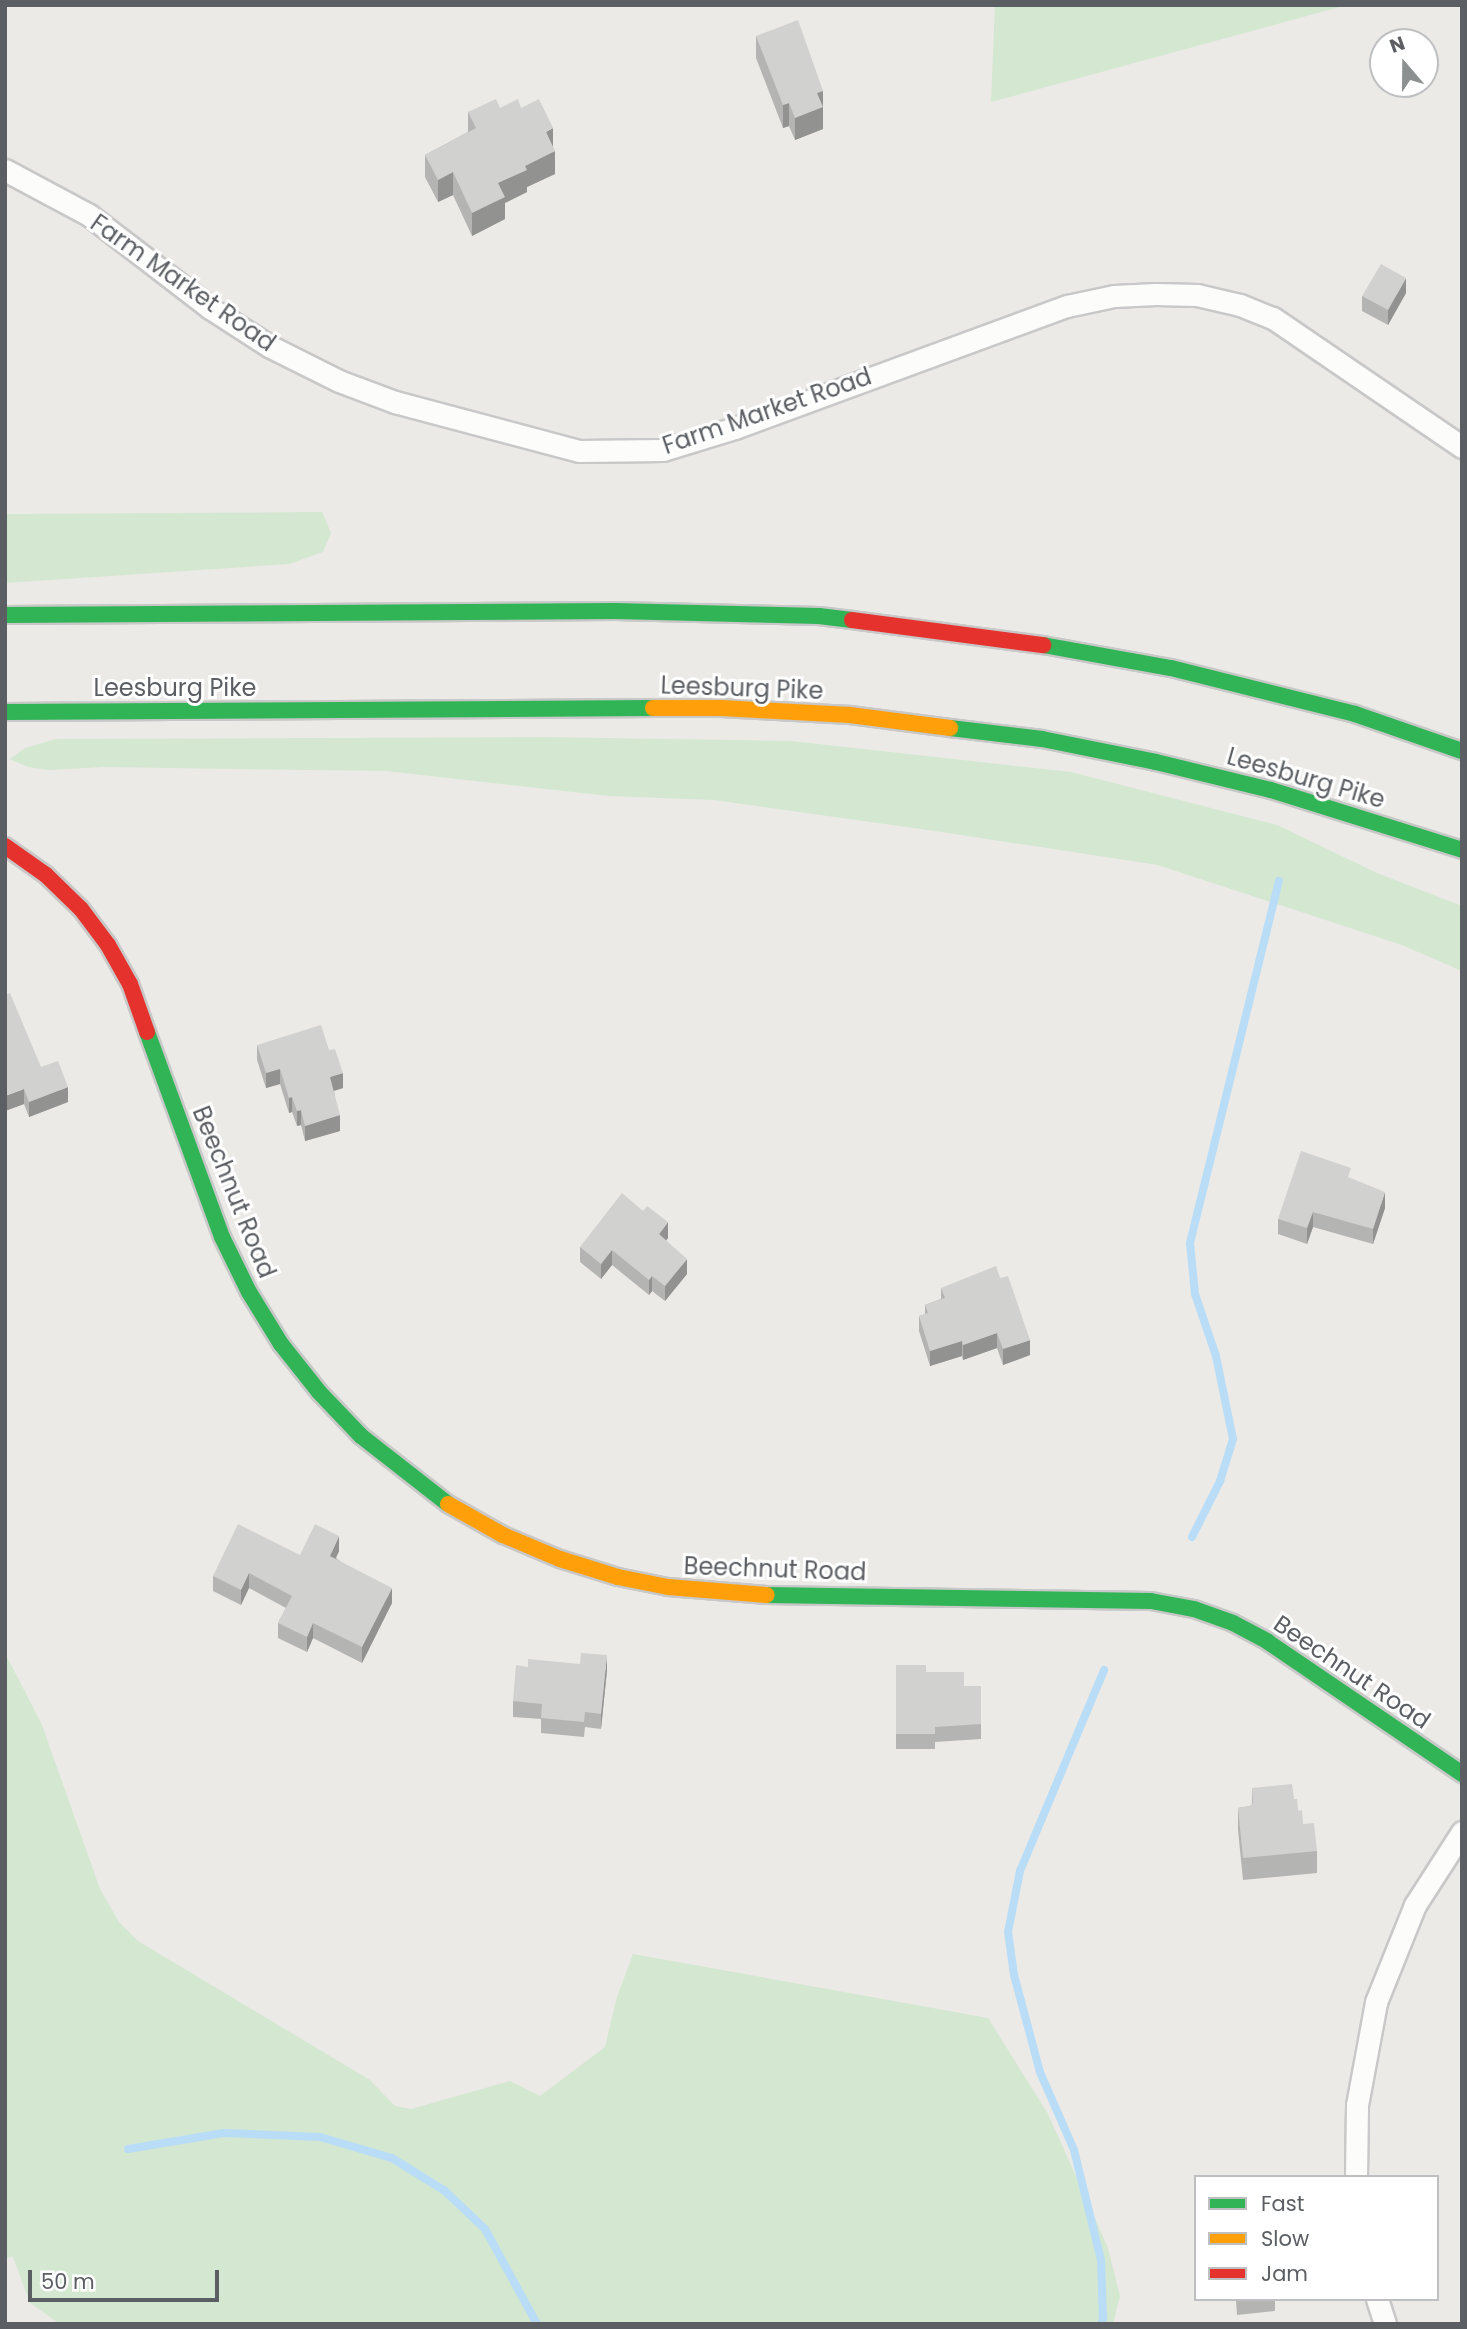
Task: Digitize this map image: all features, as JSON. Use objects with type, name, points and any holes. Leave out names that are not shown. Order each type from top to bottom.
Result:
[{"type":"main road","points":[[5,615],[615,611],[819,616],[1064,648],[1171,668],[1355,713],[1462,751]]},
{"type":"main road","name":"Leesburg Pike","points":[[5,712],[721,708],[850,715],[1042,739],[1156,762],[1271,790],[1462,850]]},
{"type":"main road","name":"Beechnut Road","points":[[5,846],[46,875],[81,909],[108,946],[130,984],[222,1237],[249,1292],[281,1344],[318,1392],[361,1436],[450,1505],[503,1535],[559,1559],[618,1577],[668,1587],[729,1594],[1151,1601],[1194,1609],[1233,1623],[1268,1642],[1462,1774]]},
{"type":"street","name":"Farm Market Road","points":[[5,170],[89,215],[210,308],[269,346],[339,382],[407,406],[579,451],[663,450],[735,428],[1067,306],[1114,296],[1156,293],[1197,295],[1240,305],[1273,318],[1462,447]]},
{"type":"street","points":[[1356,2175],[1357,2105],[1376,2002],[1415,1905],[1462,1832]]},
{"type":"street","points":[[1378,2301],[1385,2324]]},
{"type":"green space","points":[[995,5],[1347,5],[991,102]]},
{"type":"green space","points":[[322,512],[331,533],[323,552],[289,564],[5,583],[5,514]]},
{"type":"green space","points":[[541,737],[791,741],[1071,772],[1277,825],[1377,873],[1462,906],[1462,971],[1402,945],[1158,865],[935,831],[714,800],[609,796],[386,771],[103,767],[49,770],[28,767],[10,759],[25,748],[56,739]]},
{"type":"green space","points":[[5,1653],[42,1725],[100,1889],[119,1922],[138,1941],[370,2080],[395,2106],[411,2109],[510,2081],[540,2096],[605,2047],[617,1997],[633,1954],[988,2018],[1048,2114],[1108,2248],[1120,2296],[1113,2324],[60,2324],[30,2303],[13,2257],[5,2258]]},
{"type":"building","points":[[798,20],[823,91],[817,93],[823,107],[795,118],[789,103],[783,105],[756,36]]},
{"type":"building","points":[[496,99],[500,108],[518,99],[521,108],[539,99],[553,128],[546,132],[555,151],[525,166],[527,170],[498,183],[505,197],[472,213],[453,172],[438,180],[425,155],[476,128],[468,112]]},
{"type":"building","points":[[1381,264],[1406,278],[1388,310],[1362,296]]},
{"type":"building","points":[[10,993],[41,1067],[58,1061],[68,1087],[29,1102],[24,1089],[5,1096],[5,995]]},
{"type":"building","points":[[321,1025],[329,1050],[335,1049],[343,1073],[330,1077],[340,1115],[305,1126],[301,1110],[297,1111],[292,1097],[289,1098],[280,1069],[266,1073],[257,1045]]},
{"type":"building","points":[[1301,1151],[1351,1168],[1348,1177],[1385,1192],[1373,1229],[1313,1212],[1307,1228],[1278,1219]]},
{"type":"building","points":[[622,1193],[643,1211],[647,1206],[668,1222],[659,1234],[687,1259],[665,1286],[652,1276],[649,1280],[612,1250],[601,1264],[580,1247]]},
{"type":"building","points":[[996,1266],[1000,1278],[1008,1276],[1030,1340],[1003,1349],[997,1333],[963,1345],[962,1341],[930,1351],[919,1316],[928,1313],[925,1305],[945,1298],[941,1288]]},
{"type":"building","points":[[238,1524],[300,1555],[315,1524],[339,1536],[330,1556],[392,1588],[362,1647],[313,1623],[307,1637],[278,1623],[292,1596],[249,1573],[241,1590],[213,1576]]},
{"type":"building","points":[[581,1653],[607,1655],[601,1714],[585,1712],[584,1722],[541,1718],[542,1704],[513,1701],[516,1665],[528,1667],[528,1659],[580,1664]]},
{"type":"building","points":[[896,1665],[926,1665],[926,1672],[964,1672],[964,1686],[981,1686],[981,1724],[935,1727],[935,1734],[896,1734]]},
{"type":"building","points":[[1292,1784],[1298,1811],[1302,1810],[1303,1824],[1314,1823],[1317,1851],[1243,1858],[1238,1808],[1253,1803],[1252,1788]]},
{"type":"waterway","points":[[1192,1537],[1220,1481],[1233,1439],[1216,1356],[1195,1294],[1190,1243],[1279,881]]},
{"type":"waterway","points":[[1101,2324],[1101,2260],[1074,2150],[1040,2072],[1014,1975],[1008,1932],[1020,1871],[1104,1670]]},
{"type":"waterway","points":[[128,2149],[224,2133],[320,2137],[392,2158],[445,2191],[485,2229],[537,2324]]},
{"type":"traffic: fast","points":[[5,615],[615,611],[819,616],[852,620]]},
{"type":"traffic: fast","points":[[1043,645],[1171,668],[1355,714],[1462,751]]},
{"type":"traffic: fast","points":[[5,712],[653,708]]},
{"type":"traffic: fast","points":[[950,728],[1042,739],[1156,762],[1271,790],[1462,850]]},
{"type":"traffic: fast","points":[[147,1032],[222,1237],[249,1292],[281,1344],[319,1392],[361,1436],[448,1504]]},
{"type":"traffic: fast","points":[[767,1595],[1151,1601],[1194,1609],[1233,1623],[1268,1642],[1462,1774]]},
{"type":"traffic: slow","points":[[653,708],[721,708],[850,715],[950,728]]},
{"type":"traffic: slow","points":[[448,1504],[503,1535],[560,1559],[618,1577],[668,1587],[767,1595]]},
{"type":"traffic: jam","points":[[852,620],[1043,645]]},
{"type":"traffic: jam","points":[[5,846],[46,875],[81,909],[108,945],[130,984],[147,1032]]}]
